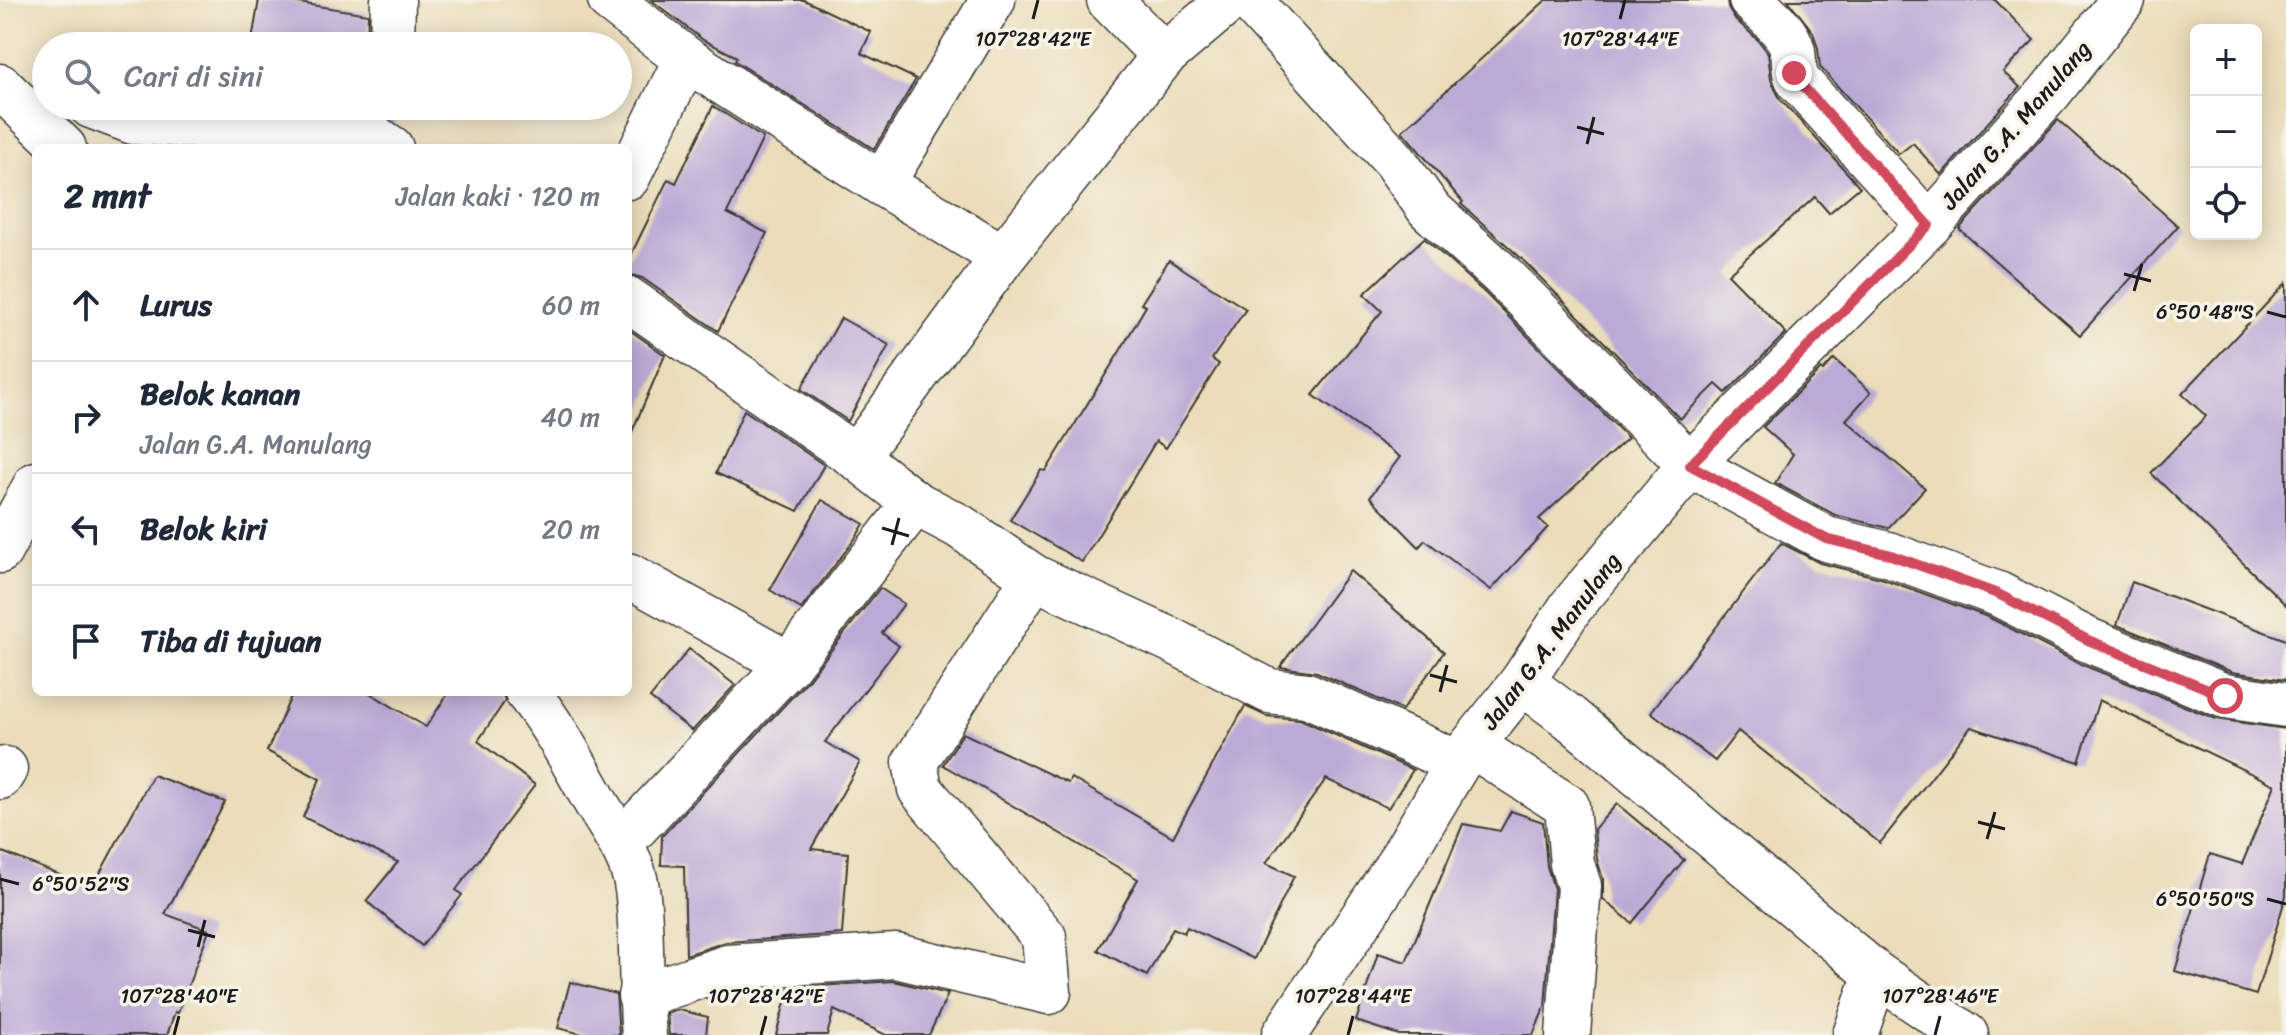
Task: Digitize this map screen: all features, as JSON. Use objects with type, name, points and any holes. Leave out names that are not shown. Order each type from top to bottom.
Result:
[{"type":"street","points":[[392,32],[393,0]]},
{"type":"street","points":[[610,0],[686,59],[1003,257]]},
{"type":"street","points":[[882,184],[993,0]]},
{"type":"street","points":[[1109,0],[1164,56]]},
{"type":"street","points":[[856,457],[1003,257],[1164,56],[1230,0]]},
{"type":"street","points":[[1249,0],[1394,160],[1429,209],[1503,276],[1690,465],[1826,539],[1888,554],[1998,594],[2102,646],[2225,696],[2286,705]]},
{"type":"street","points":[[1751,0],[1787,37],[1793,49],[1794,73],[1799,82],[1929,225]]},
{"type":"street","name":"Jalan G.A. Manulang","points":[[1284,1035],[1396,867],[1466,754],[1522,682],[1571,607],[1690,465],[1929,225],[2049,93],[2123,0]]},
{"type":"street","points":[[632,169],[686,59]]},
{"type":"street","points":[[0,71],[32,84]]},
{"type":"street","points":[[0,86],[32,117]]},
{"type":"street","points":[[35,120],[60,144]]},
{"type":"street","points":[[128,120],[198,126],[283,124],[388,137]]},
{"type":"street","points":[[632,302],[856,457],[915,503],[959,526],[1034,577],[1171,640],[1269,691],[1307,695],[1466,754],[1567,806],[1572,864],[1579,886],[1568,1035]]},
{"type":"street","points":[[0,551],[32,491]]},
{"type":"street","points":[[621,843],[789,664],[915,503]]},
{"type":"street","points":[[632,577],[789,664]]},
{"type":"street","points":[[530,696],[621,843],[637,885],[642,1016],[728,967],[896,956],[1049,992],[1044,937],[920,789],[915,762],[1034,577]]},
{"type":"street","points":[[1522,682],[1569,717],[1876,974],[1966,1035]]},
{"type":"street","points":[[1855,1035],[1876,974]]},
{"type":"building","points":[[259,0],[280,0],[368,14],[367,32],[253,32]]},
{"type":"building","points":[[651,0],[804,0],[871,32],[861,53],[916,79],[874,149],[735,61],[737,57],[703,40]]},
{"type":"building","points":[[1546,0],[1727,0],[1734,18],[1768,53],[1771,80],[1780,99],[1860,187],[1829,213],[1815,197],[1728,274],[1786,333],[1726,393],[1716,384],[1680,419],[1521,258],[1461,204],[1463,202],[1402,131]]},
{"type":"building","points":[[1788,0],[1995,0],[2034,40],[2003,72],[2020,87],[1941,175],[1913,143],[1899,154],[1820,67],[1813,32]]},
{"type":"building","points":[[713,106],[763,138],[727,213],[767,233],[718,331],[642,278],[632,275],[632,253],[668,179],[676,183]]},
{"type":"building","points":[[2058,120],[2178,226],[2080,335],[1959,229]]},
{"type":"building","points":[[1424,238],[1486,294],[1628,438],[1539,519],[1548,527],[1491,590],[1425,540],[1419,547],[1370,497],[1400,457],[1313,395],[1382,311],[1364,294]]},
{"type":"building","points":[[1169,260],[1246,309],[1212,359],[1219,364],[1166,448],[1156,441],[1082,562],[1010,520],[1041,470],[1046,471],[1120,351],[1146,306],[1141,304]]},
{"type":"building","points":[[2286,283],[2286,605],[2151,473],[2206,416],[2182,394]]},
{"type":"building","points":[[841,318],[889,345],[848,421],[801,389]]},
{"type":"building","points":[[632,332],[665,355],[632,432]]},
{"type":"building","points":[[1834,359],[1871,392],[1846,420],[1925,488],[1888,528],[1835,515],[1775,483],[1793,454],[1763,427]]},
{"type":"building","points":[[744,410],[824,465],[798,511],[716,473]]},
{"type":"building","points":[[822,500],[864,524],[801,609],[770,590]]},
{"type":"building","points":[[1781,543],[1820,563],[1881,578],[1988,617],[2078,663],[2216,719],[2286,729],[2286,896],[2256,995],[2175,971],[2210,854],[2242,864],[2275,785],[2099,700],[2079,762],[1971,727],[1880,843],[1738,731],[1715,761],[1651,712]]},
{"type":"building","points":[[1350,571],[1444,652],[1402,710],[1317,672],[1280,667]]},
{"type":"building","points":[[2132,582],[2286,640],[2286,680],[2232,672],[2117,625]]},
{"type":"building","points":[[880,588],[904,604],[882,633],[899,646],[825,742],[860,762],[811,849],[848,853],[842,934],[726,942],[686,955],[684,866],[661,865],[662,836],[807,681]]},
{"type":"building","points":[[689,649],[735,685],[692,731],[650,698]]},
{"type":"building","points":[[291,696],[375,696],[426,727],[446,696],[504,696],[505,701],[478,741],[535,785],[456,890],[462,895],[422,946],[366,901],[398,862],[303,817],[320,779],[267,751]]},
{"type":"building","points":[[1245,706],[1266,716],[1300,719],[1413,770],[1388,808],[1326,779],[1266,863],[1294,876],[1254,959],[1187,927],[1184,933],[1173,928],[1147,976],[1098,950],[1138,879],[943,765],[963,733],[1068,783],[1071,778],[1173,837]]},
{"type":"building","points":[[153,775],[225,802],[165,914],[209,930],[167,1035],[0,1035],[0,851],[92,888]]},
{"type":"building","points":[[1617,804],[1684,860],[1632,923],[1603,899],[1603,879],[1597,859],[1594,829]]},
{"type":"building","points":[[1511,811],[1543,822],[1547,866],[1554,889],[1545,1006],[1533,1035],[1399,1035],[1356,1021],[1378,953],[1406,962],[1463,824],[1500,831]]},
{"type":"building","points":[[894,981],[948,994],[929,1035],[886,1035],[834,1010],[827,1035],[776,1035],[789,988]]},
{"type":"building","points":[[570,982],[616,994],[619,1035],[586,1035],[558,1028]]},
{"type":"building","points":[[679,1010],[708,1017],[706,1035],[669,1035],[667,1013]]},
{"type":"waterway","points":[[385,120],[386,143]]},
{"type":"route","points":[[1794,73],[1929,225],[1690,465],[1826,539],[1888,554],[1998,594],[2088,640],[2225,696]]}]
